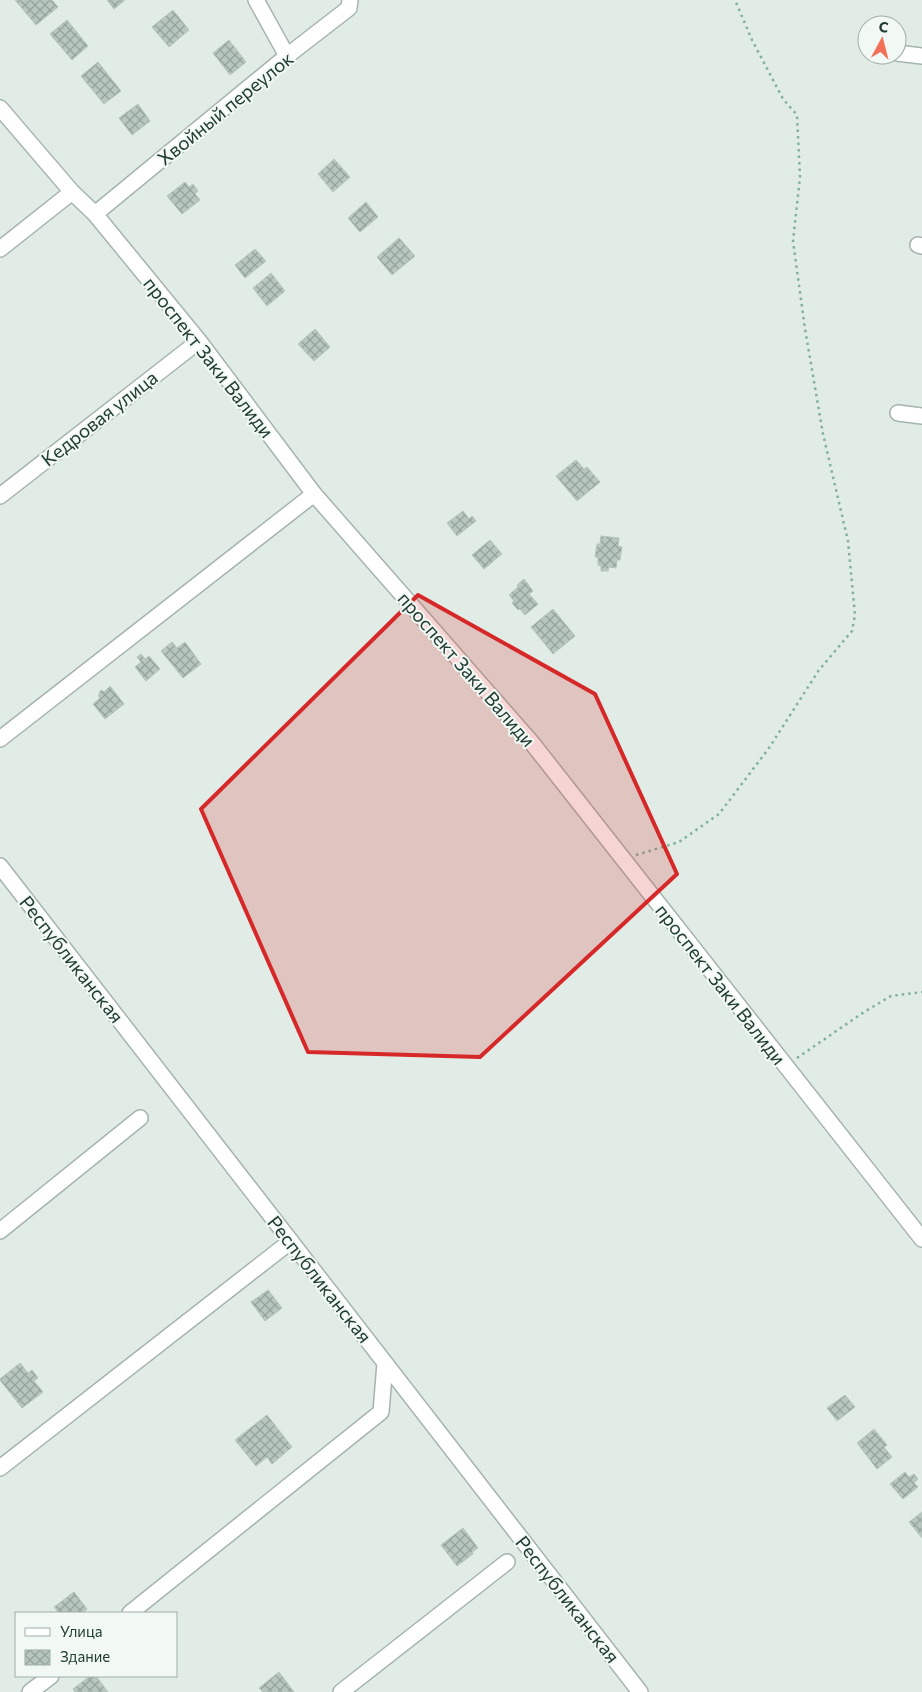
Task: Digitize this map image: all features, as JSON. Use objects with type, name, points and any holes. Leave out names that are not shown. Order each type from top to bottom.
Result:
[{"type":"street","points":[[256,0],[287,56]]},
{"type":"street","name":"Хвойный переулок","points":[[95,214],[287,56],[349,8],[350,0]]},
{"type":"street","points":[[907,54],[922,56]]},
{"type":"street","name":"проспект Заки Валиди","points":[[0,108],[72,192],[95,214],[199,341],[314,494],[532,743],[922,1239]]},
{"type":"street","points":[[0,250],[72,192]]},
{"type":"street","name":"Кедровая улица","points":[[0,496],[199,341]]},
{"type":"street","points":[[898,413],[922,416]]},
{"type":"street","points":[[0,739],[314,494]]},
{"type":"street","name":"Республиканская","points":[[0,866],[640,1692]]},
{"type":"street","points":[[0,1231],[140,1118]]},
{"type":"street","points":[[0,1468],[291,1241]]},
{"type":"street","points":[[131,1612],[381,1412],[385,1363]]},
{"type":"street","points":[[341,1692],[507,1562]]},
{"type":"street","points":[[30,1692],[50,1677]]},
{"type":"path","points":[[624,859],[679,842],[719,814],[769,748],[819,670],[852,631],[855,615],[848,541],[822,424],[805,329],[793,241],[800,177],[797,115],[784,99],[752,40],[735,0]]},
{"type":"path","points":[[785,1066],[864,1012],[892,996],[922,992]]},
{"type":"highlighted area","points":[[418,595],[595,694],[677,874],[480,1057],[308,1052],[201,809]]},
{"type":"building","points":[[15,0],[52,0],[58,7],[36,25]]},
{"type":"building","points":[[107,0],[125,0],[114,9]]},
{"type":"building","points":[[173,10],[189,30],[169,47],[152,27]]},
{"type":"building","points":[[67,20],[88,46],[72,60],[50,34]]},
{"type":"building","points":[[229,40],[246,62],[230,75],[213,53]]},
{"type":"building","points":[[98,62],[121,91],[104,104],[81,76]]},
{"type":"building","points":[[138,104],[150,121],[132,135],[119,118]]},
{"type":"building","points":[[334,159],[350,177],[333,192],[318,174]]},
{"type":"building","points":[[185,182],[189,187],[193,184],[198,191],[195,194],[200,200],[182,214],[167,196]]},
{"type":"building","points":[[366,202],[378,217],[360,232],[348,218]]},
{"type":"building","points":[[399,238],[415,256],[392,275],[377,257]]},
{"type":"building","points":[[255,249],[266,261],[245,278],[235,265]]},
{"type":"building","points":[[271,273],[285,291],[267,306],[253,288]]},
{"type":"building","points":[[315,329],[330,347],[314,361],[298,344]]},
{"type":"building","points":[[576,460],[584,469],[587,467],[600,482],[577,501],[556,476]]},
{"type":"building","points":[[463,511],[469,519],[472,516],[476,521],[457,536],[447,523]]},
{"type":"building","points":[[601,536],[619,538],[618,546],[622,547],[620,560],[617,560],[616,568],[609,567],[608,571],[601,571],[601,566],[598,565],[598,557],[595,557],[597,544],[600,544]]},
{"type":"building","points":[[490,540],[502,554],[484,569],[472,555]]},
{"type":"building","points":[[524,579],[533,591],[529,594],[538,604],[525,615],[512,603],[514,601],[509,595]]},
{"type":"building","points":[[553,609],[575,636],[553,654],[531,627]]},
{"type":"building","points":[[172,642],[177,648],[185,642],[201,664],[183,678],[161,651]]},
{"type":"building","points":[[141,654],[145,659],[149,656],[160,669],[146,681],[135,667],[141,662],[137,657]]},
{"type":"building","points":[[110,686],[124,704],[105,719],[93,704],[100,698],[98,696],[99,692],[102,690],[104,692]]},
{"type":"building","points":[[268,1290],[282,1308],[265,1321],[251,1302]]},
{"type":"building","points":[[20,1363],[28,1373],[32,1370],[38,1378],[34,1381],[43,1392],[22,1408],[0,1380]]},
{"type":"building","points":[[845,1395],[855,1407],[837,1421],[827,1408]]},
{"type":"building","points":[[267,1415],[292,1447],[272,1464],[267,1457],[256,1466],[235,1440]]},
{"type":"building","points":[[874,1429],[887,1445],[884,1447],[892,1457],[877,1469],[857,1443]]},
{"type":"building","points":[[905,1472],[909,1477],[914,1474],[918,1479],[914,1483],[918,1487],[903,1499],[890,1484]]},
{"type":"building","points":[[922,1512],[922,1538],[909,1522]]},
{"type":"building","points":[[463,1528],[478,1548],[457,1566],[441,1545]]},
{"type":"building","points":[[74,1592],[87,1609],[84,1612],[58,1612],[54,1607]]},
{"type":"building","points":[[279,1672],[294,1692],[263,1692],[259,1688]]},
{"type":"building","points":[[89,1677],[97,1677],[108,1692],[75,1692],[73,1689]]}]
